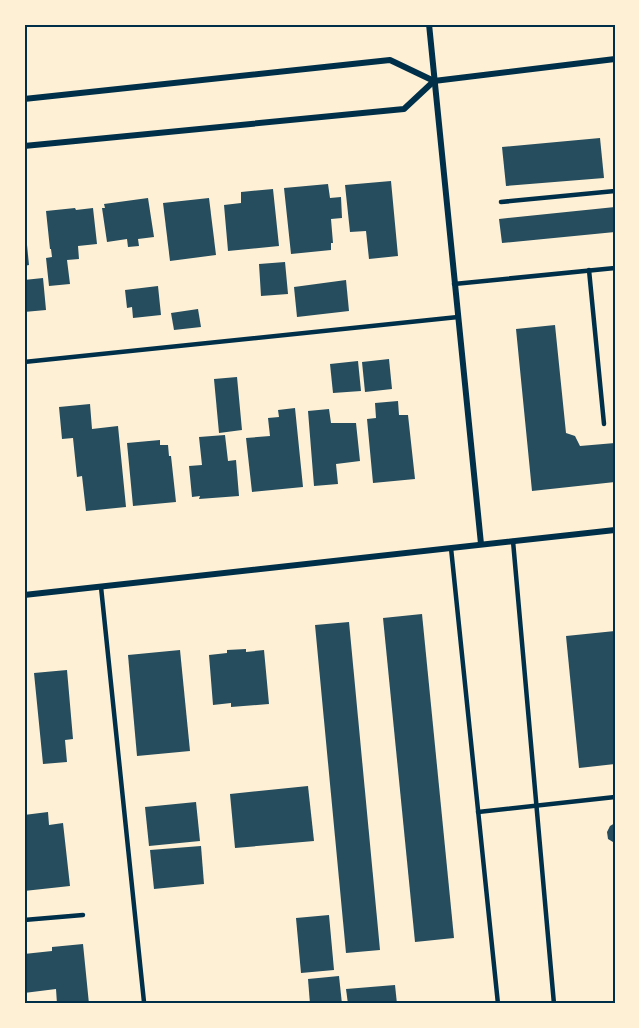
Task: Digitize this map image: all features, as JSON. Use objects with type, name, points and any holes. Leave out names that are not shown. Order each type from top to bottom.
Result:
[{"type":"street","points":[[429,24],[481,544]]},
{"type":"street","points":[[24,99],[390,60],[434,81],[615,59]]},
{"type":"street","points":[[24,146],[404,109],[434,81]]},
{"type":"street","points":[[24,595],[615,530]]},
{"type":"lane","points":[[501,202],[615,191]]},
{"type":"lane","points":[[454,284],[615,268]]},
{"type":"lane","points":[[589,270],[604,424]]},
{"type":"lane","points":[[24,362],[458,317]]},
{"type":"lane","points":[[513,541],[554,1004]]},
{"type":"lane","points":[[451,548],[498,1004]]},
{"type":"lane","points":[[101,587],[144,1002]]},
{"type":"lane","points":[[478,812],[615,797]]},
{"type":"lane","points":[[24,920],[83,915]]},
{"type":"building","points":[[600,138],[604,178],[506,186],[502,147]]},
{"type":"building","points":[[391,181],[398,256],[369,259],[366,231],[350,232],[345,185]]},
{"type":"building","points":[[328,184],[330,198],[341,197],[342,218],[331,219],[333,243],[331,243],[331,250],[291,254],[284,188]]},
{"type":"building","points":[[273,189],[279,246],[228,251],[224,205],[241,203],[241,192]]},
{"type":"building","points":[[148,198],[154,237],[138,239],[139,246],[128,247],[127,239],[107,242],[102,208],[105,208],[104,204]]},
{"type":"building","points":[[209,198],[216,255],[170,261],[163,203]]},
{"type":"building","points":[[615,207],[615,232],[502,243],[499,219]]},
{"type":"building","points":[[75,208],[76,210],[93,208],[97,244],[78,246],[79,259],[67,260],[70,284],[49,286],[46,258],[52,257],[46,211]]},
{"type":"building","points":[[26,235],[29,265],[24,266],[24,236]]},
{"type":"building","points":[[285,262],[288,294],[261,296],[259,264]]},
{"type":"building","points":[[43,278],[46,310],[24,312],[24,280]]},
{"type":"building","points":[[346,280],[349,311],[297,317],[294,287]]},
{"type":"building","points":[[158,286],[161,315],[133,318],[132,307],[127,308],[125,290]]},
{"type":"building","points":[[198,309],[201,327],[174,330],[171,313]]},
{"type":"building","points":[[555,325],[566,433],[575,436],[580,446],[615,443],[615,482],[532,491],[516,329]]},
{"type":"building","points":[[389,359],[392,389],[365,392],[362,362]]},
{"type":"building","points":[[358,361],[361,391],[333,393],[330,364]]},
{"type":"building","points":[[237,377],[242,430],[219,433],[214,379]]},
{"type":"building","points":[[398,401],[399,415],[408,415],[415,479],[373,483],[367,419],[376,418],[375,403]]},
{"type":"building","points":[[90,404],[92,429],[118,426],[126,507],[86,511],[82,476],[77,477],[73,438],[62,439],[59,407]]},
{"type":"building","points":[[295,408],[303,487],[252,492],[246,438],[270,436],[268,418],[279,417],[278,410]]},
{"type":"building","points":[[329,409],[331,423],[356,423],[360,461],[336,464],[338,484],[314,486],[308,411]]},
{"type":"building","points":[[225,435],[228,461],[236,460],[239,496],[199,499],[200,496],[192,497],[189,466],[202,465],[199,437]]},
{"type":"building","points":[[160,440],[160,445],[168,445],[169,456],[171,456],[176,502],[133,506],[127,443]]},
{"type":"building","points":[[422,614],[454,938],[415,942],[383,618]]},
{"type":"building","points":[[349,622],[380,950],[346,953],[315,625]]},
{"type":"building","points":[[615,631],[615,764],[579,768],[566,636]]},
{"type":"building","points":[[246,649],[246,652],[264,650],[269,704],[231,707],[231,703],[213,705],[209,655],[227,653],[227,650]]},
{"type":"building","points":[[180,650],[190,751],[137,756],[128,655]]},
{"type":"building","points":[[67,670],[73,739],[65,740],[67,762],[43,764],[34,673]]},
{"type":"building","points":[[308,786],[314,841],[235,848],[230,794]]},
{"type":"building","points":[[196,802],[200,841],[149,846],[145,807]]},
{"type":"building","points":[[48,812],[49,825],[63,823],[70,886],[24,891],[24,815]]},
{"type":"building","points":[[615,823],[615,846],[613,847],[613,842],[608,839],[607,832]]},
{"type":"building","points":[[201,846],[204,884],[154,889],[150,850]]},
{"type":"building","points":[[329,915],[334,970],[301,973],[296,918]]},
{"type":"building","points":[[83,944],[89,1004],[57,1004],[56,989],[24,993],[24,954],[52,951],[52,947]]},
{"type":"building","points":[[339,976],[342,1004],[310,1004],[308,979]]},
{"type":"building","points":[[395,985],[397,1004],[348,1004],[346,989]]}]
